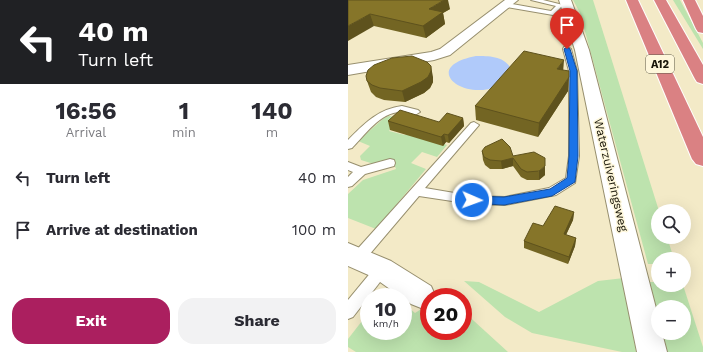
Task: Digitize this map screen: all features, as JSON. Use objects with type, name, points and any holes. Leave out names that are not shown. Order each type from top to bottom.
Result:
[{"type":"highway","name":"A12","points":[[660,0],[703,79]]},
{"type":"highway","points":[[689,0],[703,29]]},
{"type":"highway","name":"A12","points":[[626,3],[703,159]]},
{"type":"street","name":"Waterzuiveringsweg","points":[[565,0],[582,50],[652,352]]},
{"type":"street","points":[[348,70],[434,56],[445,52],[509,2]]},
{"type":"street","points":[[353,256],[382,269],[420,294]]},
{"type":"lane","points":[[509,2],[553,13],[560,5],[534,0]]},
{"type":"lane","points":[[416,191],[472,200],[504,201],[552,192],[571,180],[574,156],[573,71],[567,49]]},
{"type":"lane","points":[[348,146],[379,117],[393,110],[402,109],[415,112]]},
{"type":"lane","points":[[353,256],[416,191],[474,125]]},
{"type":"lane","points":[[348,183],[361,171],[390,163]]},
{"type":"lane","points":[[348,166],[361,171]]},
{"type":"lane","points":[[348,312],[382,269]]},
{"type":"green space","points":[[573,0],[593,0],[657,204],[651,204],[651,244],[669,244],[672,252],[651,252],[651,264],[648,264],[580,13]]},
{"type":"green space","points":[[673,0],[680,0],[703,43],[703,49]]},
{"type":"green space","points":[[389,116],[400,118],[389,131],[405,135],[408,132],[447,145],[437,157],[422,152],[411,163],[426,169],[376,229],[348,218],[348,194],[363,180],[396,169],[392,159],[374,164],[361,160],[360,156],[370,146],[358,141],[384,118]]},
{"type":"green space","points":[[624,278],[636,352],[622,352],[532,333],[505,317],[464,281],[479,282],[539,312],[598,281]]},
{"type":"green space","points":[[652,292],[685,292],[688,300],[654,300]]},
{"type":"green space","points":[[412,310],[415,313],[420,310],[420,340],[472,340],[472,319],[508,352],[356,352],[348,347],[348,339],[360,324],[360,340],[412,340]]},
{"type":"green space","points":[[691,310],[703,347],[703,352],[666,352],[663,340],[691,340]]},
{"type":"water","points":[[476,56],[492,57],[502,60],[506,62],[512,71],[499,85],[484,90],[472,90],[453,81],[449,75],[451,68],[459,61]]},
{"type":"building","points":[[348,0],[444,0],[429,9],[443,12],[423,26],[370,14],[348,26]]},
{"type":"building","points":[[524,51],[564,60],[557,69],[569,71],[569,77],[539,123],[475,106]]},
{"type":"building","points":[[412,56],[427,62],[431,66],[431,71],[428,77],[421,82],[402,91],[380,88],[367,81],[366,76],[368,70],[374,65],[392,58]]},
{"type":"building","points":[[400,110],[439,122],[447,113],[463,118],[448,135],[444,134],[441,137],[388,121]]},
{"type":"building","points":[[502,139],[510,147],[513,156],[534,152],[545,158],[545,166],[539,171],[527,172],[521,169],[513,158],[501,161],[490,160],[484,157],[482,151],[485,147]]},
{"type":"building","points":[[555,206],[574,212],[564,234],[576,238],[569,257],[524,241],[533,223],[543,226]]},
{"type":"route","points":[[472,200],[504,201],[552,192],[571,180],[574,156],[573,71],[567,49]]}]
